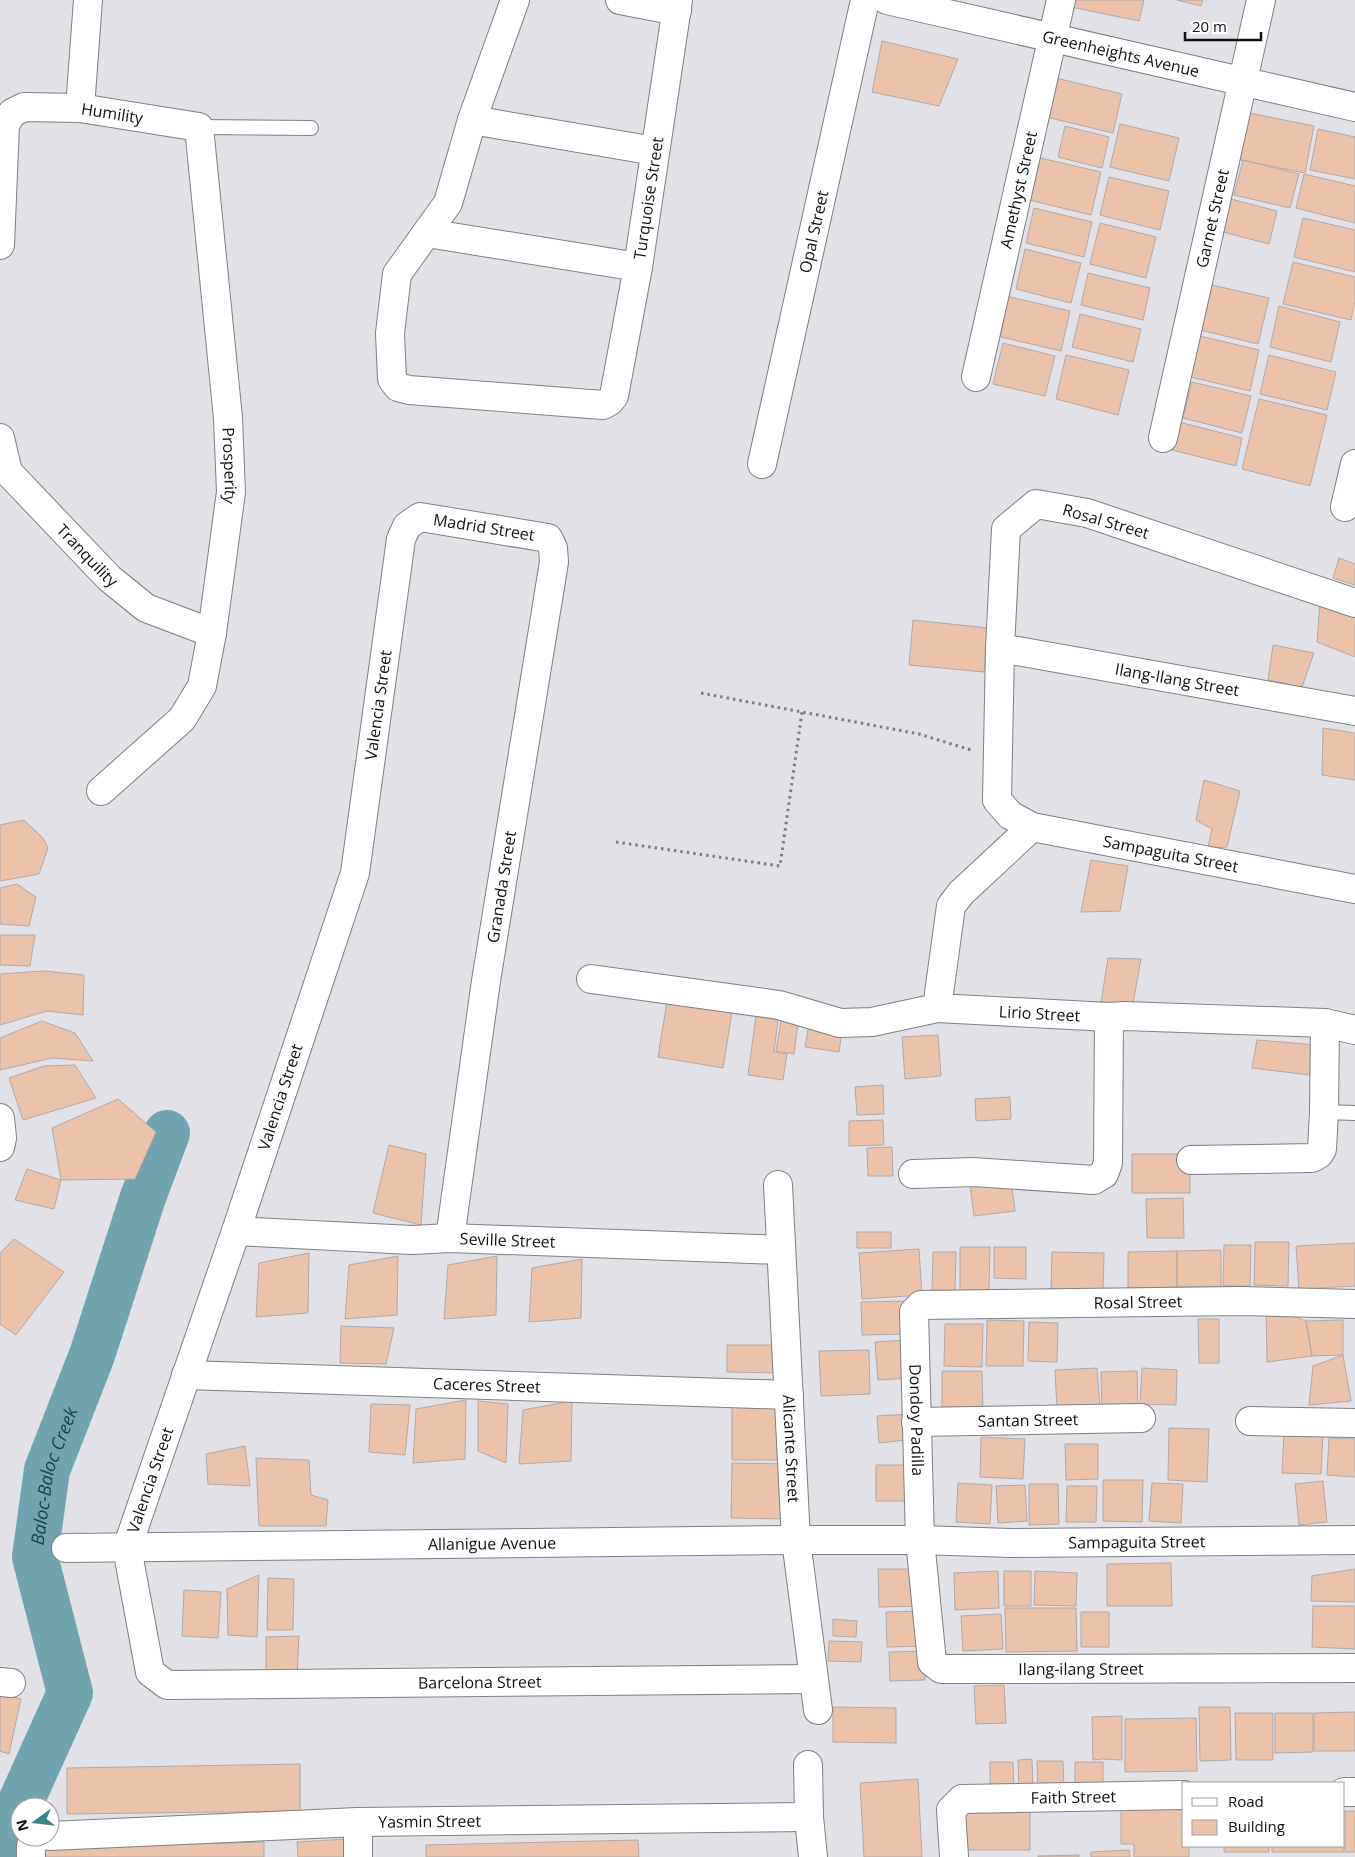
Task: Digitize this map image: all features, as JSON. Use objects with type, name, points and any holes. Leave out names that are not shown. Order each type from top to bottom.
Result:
[{"type":"street","points":[[80,108],[88,0]]},
{"type":"street","points":[[515,0],[472,120],[448,203],[427,233],[638,267]]},
{"type":"street","points":[[620,0],[677,6]]},
{"type":"street","name":"Opal Street","points":[[762,464],[865,0]]},
{"type":"street","name":"Greenheights Avenue","points":[[887,0],[1355,107]]},
{"type":"street","name":"Amethyst Street","points":[[976,378],[1061,0]]},
{"type":"street","name":"Garnet Street","points":[[1162,438],[1261,0]]},
{"type":"street","name":"Turquoise Street","points":[[427,233],[397,274],[390,333],[392,379],[398,387],[409,390],[603,405],[610,401],[614,396],[638,267],[677,6]]},
{"type":"street","name":"Humility","points":[[0,245],[5,125],[12,113],[24,107],[80,108],[199,127]]},
{"type":"street","points":[[472,120],[655,151]]},
{"type":"street","name":"Prosperity","points":[[101,791],[182,720],[202,686],[212,632],[231,492],[228,418],[199,127]]},
{"type":"street","name":"Tranquility","points":[[0,438],[8,472],[109,578],[146,608],[212,632]]},
{"type":"street","points":[[1345,506],[1355,464]]},
{"type":"street","name":"Rosal Street","points":[[997,800],[1000,648],[1006,529],[1036,504],[1087,512],[1355,603]]},
{"type":"street","name":"Madrid Street","points":[[420,517],[548,538]]},
{"type":"street","name":"Valencia Street","points":[[150,1672],[127,1548],[236,1231],[355,873],[401,539],[408,526],[420,517]]},
{"type":"street","name":"Granada Street","points":[[450,1238],[486,981],[554,562],[553,548],[548,538]]},
{"type":"street","name":"Ilang-Ilang Street","points":[[1000,648],[1355,711]]},
{"type":"street","name":"Sampaguita Street","points":[[997,800],[1010,815],[1032,827],[1355,888]]},
{"type":"street","points":[[937,1008],[951,906],[961,893],[1032,827]]},
{"type":"street","name":"Lirio Street","points":[[591,979],[779,1006],[840,1023],[872,1022],[937,1008],[1109,1017],[1325,1023],[1355,1030]]},
{"type":"street","points":[[913,1174],[973,1172],[1094,1180],[1104,1174],[1108,1163],[1109,1017]]},
{"type":"street","points":[[1191,1160],[1312,1158],[1319,1154],[1322,1149],[1324,1112],[1325,1023]]},
{"type":"street","points":[[0,1118],[2,1138],[0,1146]]},
{"type":"street","name":"Alicante Street","points":[[778,1185],[796,1540],[818,1710]]},
{"type":"street","name":"Seville Street","points":[[236,1231],[412,1240],[450,1238],[782,1250]]},
{"type":"street","name":"Rosal Street","points":[[921,1305],[1239,1301],[1355,1304]]},
{"type":"street","name":"Dondoy Padilla","points":[[920,1540],[914,1312],[921,1305]]},
{"type":"street","name":"Caceres Street","points":[[186,1375],[789,1395]]},
{"type":"street","name":"Santan Street","points":[[916,1422],[1140,1418]]},
{"type":"street","points":[[1250,1421],[1355,1423]]},
{"type":"street","name":"Sampaguita Street","points":[[920,1540],[1011,1543],[1355,1540]]},
{"type":"street","name":"Allanigue Avenue","points":[[66,1548],[920,1540]]},
{"type":"street","name":"Ilang-ilang Street","points":[[920,1540],[932,1662],[941,1669],[1355,1668]]},
{"type":"street","name":"Barcelona Street","points":[[150,1672],[168,1685],[813,1678]]},
{"type":"street","points":[[808,1766],[809,1817],[813,1857]]},
{"type":"street","name":"Faith Street","points":[[954,1857],[951,1810],[962,1799],[1182,1795]]},
{"type":"street","name":"Yasmin Street","points":[[60,1836],[358,1822],[809,1817]]},
{"type":"street","points":[[358,1822],[358,1857]]},
{"type":"lane","points":[[199,127],[311,128]]},
{"type":"lane","points":[[1324,1112],[1355,1113]]},
{"type":"path","points":[[700,693],[919,734],[997,758]]},
{"type":"path","points":[[616,842],[780,866],[802,712]]},
{"type":"building","points":[[1067,0],[1144,0],[1139,21],[1066,6]]},
{"type":"building","points":[[1177,0],[1203,0],[1201,6]]},
{"type":"building","points":[[882,41],[958,59],[939,106],[872,92]]},
{"type":"building","points":[[1052,77],[1122,94],[1113,133],[1042,116]]},
{"type":"building","points":[[1245,112],[1314,126],[1305,173],[1236,159]]},
{"type":"building","points":[[1120,124],[1179,138],[1169,181],[1110,167]]},
{"type":"building","points":[[1065,126],[1109,137],[1102,168],[1058,157]]},
{"type":"building","points":[[1318,129],[1355,137],[1355,179],[1310,170]]},
{"type":"building","points":[[1036,157],[1101,172],[1091,215],[1025,199]]},
{"type":"building","points":[[1243,160],[1299,174],[1290,208],[1234,195]]},
{"type":"building","points":[[1304,174],[1355,186],[1355,223],[1296,208]]},
{"type":"building","points":[[1109,177],[1169,191],[1160,230],[1100,215]]},
{"type":"building","points":[[1231,199],[1277,211],[1269,244],[1223,232]]},
{"type":"building","points":[[1034,208],[1092,222],[1084,257],[1026,243]]},
{"type":"building","points":[[1303,218],[1355,230],[1355,272],[1294,257]]},
{"type":"building","points":[[1100,223],[1156,237],[1146,278],[1090,264]]},
{"type":"building","points":[[1025,249],[1081,263],[1071,303],[1016,289]]},
{"type":"building","points":[[1293,262],[1355,277],[1355,301],[1351,320],[1283,304]]},
{"type":"building","points":[[1088,273],[1150,288],[1143,320],[1081,305]]},
{"type":"building","points":[[1203,283],[1269,298],[1258,344],[1192,328]]},
{"type":"building","points":[[1006,296],[1070,311],[1061,351],[997,336]]},
{"type":"building","points":[[1279,306],[1340,322],[1331,362],[1270,347]]},
{"type":"building","points":[[1080,314],[1141,329],[1133,362],[1072,347]]},
{"type":"building","points":[[1200,336],[1259,350],[1250,391],[1190,377]]},
{"type":"building","points":[[1003,343],[1055,356],[1045,396],[993,384]]},
{"type":"building","points":[[1066,355],[1129,370],[1118,415],[1056,399]]},
{"type":"building","points":[[1269,355],[1336,372],[1327,410],[1260,394]]},
{"type":"building","points":[[1192,382],[1251,396],[1242,433],[1183,418]]},
{"type":"building","points":[[1259,399],[1327,415],[1310,486],[1242,469]]},
{"type":"building","points":[[1179,422],[1242,438],[1236,466],[1172,450]]},
{"type":"building","points":[[1339,558],[1355,564],[1355,585],[1333,578]]},
{"type":"building","points":[[1320,602],[1355,614],[1355,657],[1317,642]]},
{"type":"building","points":[[913,620],[988,628],[984,672],[909,665]]},
{"type":"building","points":[[1273,645],[1314,653],[1302,687],[1268,680]]},
{"type":"building","points":[[1323,728],[1355,733],[1355,780],[1322,775]]},
{"type":"building","points":[[1204,780],[1240,791],[1227,847],[1208,848],[1212,829],[1196,820]]},
{"type":"building","points":[[24,820],[43,838],[48,848],[39,874],[0,881],[0,825]]},
{"type":"building","points":[[1091,860],[1128,866],[1120,911],[1081,912]]},
{"type":"building","points":[[17,884],[36,897],[29,926],[0,924],[0,888]]},
{"type":"building","points":[[0,935],[35,935],[30,966],[0,965]]},
{"type":"building","points":[[1108,958],[1141,959],[1133,1004],[1101,1003]]},
{"type":"building","points":[[44,971],[84,975],[83,1015],[47,1011],[0,1025],[0,974]]},
{"type":"building","points":[[667,1001],[732,1012],[723,1068],[658,1057]]},
{"type":"building","points":[[756,1016],[778,1020],[774,1052],[787,1054],[783,1080],[748,1075]]},
{"type":"building","points":[[781,1020],[798,1023],[794,1054],[776,1051]]},
{"type":"building","points":[[42,1021],[75,1033],[93,1061],[52,1058],[0,1070],[0,1038]]},
{"type":"building","points":[[809,1024],[842,1030],[839,1052],[805,1047]]},
{"type":"building","points":[[938,1035],[941,1076],[905,1079],[902,1037]]},
{"type":"building","points":[[1257,1040],[1317,1045],[1310,1075],[1252,1068]]},
{"type":"building","points":[[75,1065],[96,1098],[23,1120],[9,1078],[44,1066]]},
{"type":"building","points":[[883,1085],[884,1114],[857,1115],[855,1087]]},
{"type":"building","points":[[1010,1097],[1011,1119],[976,1121],[975,1099]]},
{"type":"building","points":[[118,1099],[156,1132],[135,1179],[61,1180],[52,1128]]},
{"type":"building","points":[[883,1120],[884,1145],[849,1146],[849,1121]]},
{"type":"building","points":[[389,1145],[426,1154],[421,1225],[373,1213]]},
{"type":"building","points":[[892,1147],[893,1176],[868,1176],[867,1148]]},
{"type":"building","points":[[1132,1154],[1190,1154],[1190,1193],[1132,1193]]},
{"type":"building","points":[[27,1169],[61,1180],[54,1209],[15,1200]]},
{"type":"building","points":[[1011,1179],[1015,1211],[974,1216],[970,1185]]},
{"type":"building","points":[[1183,1198],[1184,1238],[1147,1238],[1146,1199]]},
{"type":"building","points":[[857,1232],[891,1232],[891,1248],[857,1248]]},
{"type":"building","points":[[14,1239],[64,1272],[16,1335],[0,1324],[0,1253]]},
{"type":"building","points":[[1255,1242],[1289,1242],[1288,1286],[1254,1285]]},
{"type":"building","points":[[1355,1243],[1355,1286],[1299,1289],[1296,1246]]},
{"type":"building","points":[[1224,1245],[1251,1245],[1250,1286],[1223,1286]]},
{"type":"building","points":[[960,1247],[990,1247],[989,1291],[960,1291]]},
{"type":"building","points":[[994,1247],[1026,1247],[1026,1279],[994,1278]]},
{"type":"building","points":[[919,1249],[922,1295],[862,1299],[859,1253]]},
{"type":"building","points":[[1221,1250],[1221,1287],[1177,1287],[1177,1251]]},
{"type":"building","points":[[1177,1251],[1177,1287],[1128,1289],[1128,1252]]},
{"type":"building","points":[[933,1252],[956,1252],[955,1291],[932,1290]]},
{"type":"building","points":[[1052,1252],[1104,1253],[1103,1292],[1051,1291]]},
{"type":"building","points":[[309,1253],[308,1313],[256,1317],[259,1263]]},
{"type":"building","points":[[398,1256],[397,1315],[345,1319],[349,1265]]},
{"type":"building","points":[[497,1256],[496,1315],[444,1319],[448,1265]]},
{"type":"building","points":[[582,1259],[581,1318],[529,1322],[532,1268]]},
{"type":"building","points":[[909,1301],[909,1334],[862,1335],[861,1302]]},
{"type":"building","points":[[1266,1306],[1306,1321],[1312,1356],[1267,1362]]},
{"type":"building","points":[[1198,1319],[1219,1319],[1219,1363],[1199,1363]]},
{"type":"building","points":[[987,1320],[1024,1321],[1023,1366],[986,1366]]},
{"type":"building","points":[[1343,1320],[1343,1355],[1312,1356],[1306,1321]]},
{"type":"building","points":[[1029,1322],[1058,1323],[1057,1362],[1028,1361]]},
{"type":"building","points":[[945,1324],[983,1324],[982,1367],[944,1366]]},
{"type":"building","points":[[341,1326],[394,1328],[386,1364],[340,1363]]},
{"type":"building","points":[[908,1340],[911,1378],[878,1380],[875,1342]]},
{"type":"building","points":[[727,1345],[783,1345],[782,1373],[727,1372]]},
{"type":"building","points":[[869,1350],[870,1394],[821,1396],[819,1351]]},
{"type":"building","points":[[1343,1355],[1351,1401],[1309,1405],[1313,1366]]},
{"type":"building","points":[[1097,1368],[1100,1407],[1057,1409],[1055,1370]]},
{"type":"building","points":[[1142,1368],[1177,1370],[1176,1405],[1140,1404]]},
{"type":"building","points":[[942,1371],[982,1371],[983,1413],[942,1413]]},
{"type":"building","points":[[1137,1371],[1138,1409],[1102,1410],[1101,1372]]},
{"type":"building","points":[[732,1397],[785,1399],[788,1460],[732,1460]]},
{"type":"building","points":[[466,1400],[465,1459],[413,1463],[416,1409]]},
{"type":"building","points":[[478,1401],[508,1404],[506,1463],[478,1451]]},
{"type":"building","points":[[572,1401],[571,1461],[519,1464],[523,1410]]},
{"type":"building","points":[[371,1404],[410,1405],[405,1455],[369,1452]]},
{"type":"building","points":[[911,1414],[914,1439],[879,1443],[877,1416]]},
{"type":"building","points":[[1169,1428],[1209,1429],[1207,1482],[1168,1480]]},
{"type":"building","points":[[1284,1432],[1323,1433],[1321,1474],[1282,1473]]},
{"type":"building","points":[[981,1437],[1025,1439],[1023,1479],[980,1477]]},
{"type":"building","points":[[1329,1438],[1355,1439],[1355,1477],[1327,1475]]},
{"type":"building","points":[[1065,1444],[1098,1444],[1098,1479],[1066,1480]]},
{"type":"building","points":[[245,1446],[250,1486],[208,1484],[206,1454]]},
{"type":"building","points":[[256,1458],[309,1460],[311,1495],[328,1500],[326,1526],[259,1526]]},
{"type":"building","points":[[732,1463],[789,1464],[789,1519],[731,1518]]},
{"type":"building","points":[[876,1465],[914,1465],[914,1501],[876,1501]]},
{"type":"building","points":[[1103,1480],[1143,1480],[1142,1522],[1103,1521]]},
{"type":"building","points":[[1323,1481],[1327,1522],[1299,1525],[1295,1484]]},
{"type":"building","points":[[958,1483],[992,1485],[990,1524],[956,1522]]},
{"type":"building","points":[[1152,1483],[1183,1484],[1181,1523],[1149,1521]]},
{"type":"building","points":[[1029,1484],[1058,1484],[1059,1524],[1029,1525]]},
{"type":"building","points":[[1025,1485],[1027,1521],[998,1523],[996,1486]]},
{"type":"building","points":[[1067,1486],[1097,1486],[1096,1522],[1066,1522]]},
{"type":"building","points":[[1171,1563],[1172,1606],[1107,1606],[1107,1564]]},
{"type":"building","points":[[878,1569],[920,1569],[921,1606],[879,1607]]},
{"type":"building","points":[[1355,1569],[1355,1602],[1311,1601],[1312,1576]]},
{"type":"building","points":[[998,1571],[999,1608],[955,1610],[954,1573]]},
{"type":"building","points":[[1004,1571],[1031,1571],[1031,1606],[1004,1606]]},
{"type":"building","points":[[1035,1571],[1077,1573],[1076,1606],[1034,1605]]},
{"type":"building","points":[[259,1575],[257,1637],[228,1635],[227,1589]]},
{"type":"building","points":[[268,1578],[294,1579],[293,1630],[267,1630]]},
{"type":"building","points":[[184,1590],[221,1592],[218,1638],[182,1636]]},
{"type":"building","points":[[1313,1606],[1355,1606],[1355,1649],[1312,1647]]},
{"type":"building","points":[[1005,1608],[1076,1608],[1077,1651],[1006,1652]]},
{"type":"building","points":[[924,1611],[925,1646],[887,1647],[886,1612]]},
{"type":"building","points":[[1081,1612],[1109,1612],[1109,1647],[1081,1647]]},
{"type":"building","points":[[1001,1614],[1003,1649],[963,1651],[961,1616]]},
{"type":"building","points":[[833,1619],[857,1621],[856,1637],[833,1636]]},
{"type":"building","points":[[299,1636],[297,1676],[266,1674],[266,1637]]},
{"type":"building","points":[[829,1641],[862,1642],[861,1662],[828,1661]]},
{"type":"building","points":[[924,1651],[925,1680],[890,1681],[889,1652]]},
{"type":"building","points":[[1004,1685],[1006,1723],[976,1724],[974,1686]]},
{"type":"building","points":[[0,1694],[21,1699],[9,1754],[0,1751]]},
{"type":"building","points":[[833,1707],[896,1708],[896,1743],[833,1742]]},
{"type":"building","points":[[1199,1707],[1230,1707],[1231,1760],[1200,1761]]},
{"type":"building","points":[[1355,1712],[1355,1751],[1314,1751],[1314,1713]]},
{"type":"building","points":[[1235,1713],[1273,1713],[1273,1760],[1236,1760]]},
{"type":"building","points":[[1275,1713],[1313,1713],[1313,1752],[1275,1753]]},
{"type":"building","points":[[1122,1716],[1122,1760],[1093,1760],[1092,1717]]},
{"type":"building","points":[[1196,1718],[1197,1771],[1125,1772],[1125,1719]]},
{"type":"building","points":[[1032,1759],[1033,1789],[1019,1789],[1018,1760]]},
{"type":"building","points":[[1037,1761],[1063,1761],[1064,1791],[1038,1791]]},
{"type":"building","points":[[990,1762],[1013,1762],[1014,1792],[990,1792]]},
{"type":"building","points":[[1075,1762],[1103,1762],[1103,1790],[1075,1790]]},
{"type":"building","points":[[300,1764],[300,1811],[67,1814],[67,1768]]},
{"type":"building","points":[[918,1779],[922,1857],[864,1857],[860,1783]]},
{"type":"building","points":[[1121,1797],[1182,1797],[1182,1847],[1189,1847],[1189,1857],[1134,1857],[1134,1844],[1121,1844]]},
{"type":"building","points":[[955,1804],[1030,1804],[1030,1850],[956,1850]]},
{"type":"building","points":[[1345,1811],[1355,1811],[1355,1852],[1345,1852]]},
{"type":"building","points":[[346,1839],[345,1857],[298,1857],[297,1842]]},
{"type":"building","points":[[638,1840],[639,1857],[426,1857],[426,1845]]},
{"type":"building","points":[[264,1842],[264,1857],[38,1857],[38,1849]]},
{"type":"building","points":[[1224,1847],[1269,1847],[1269,1852],[1224,1852]]},
{"type":"building","points":[[1272,1847],[1344,1847],[1344,1852],[1272,1852]]},
{"type":"building","points":[[1129,1850],[1130,1857],[1091,1857],[1091,1852]]},
{"type":"building","points":[[1079,1855],[1079,1857],[1038,1857],[1038,1856]]},
{"type":"waterway","name":"Baloc-Baloc Creek","points":[[0,1848],[70,1693],[35,1557],[47,1470],[92,1355],[143,1197],[167,1133]]}]
